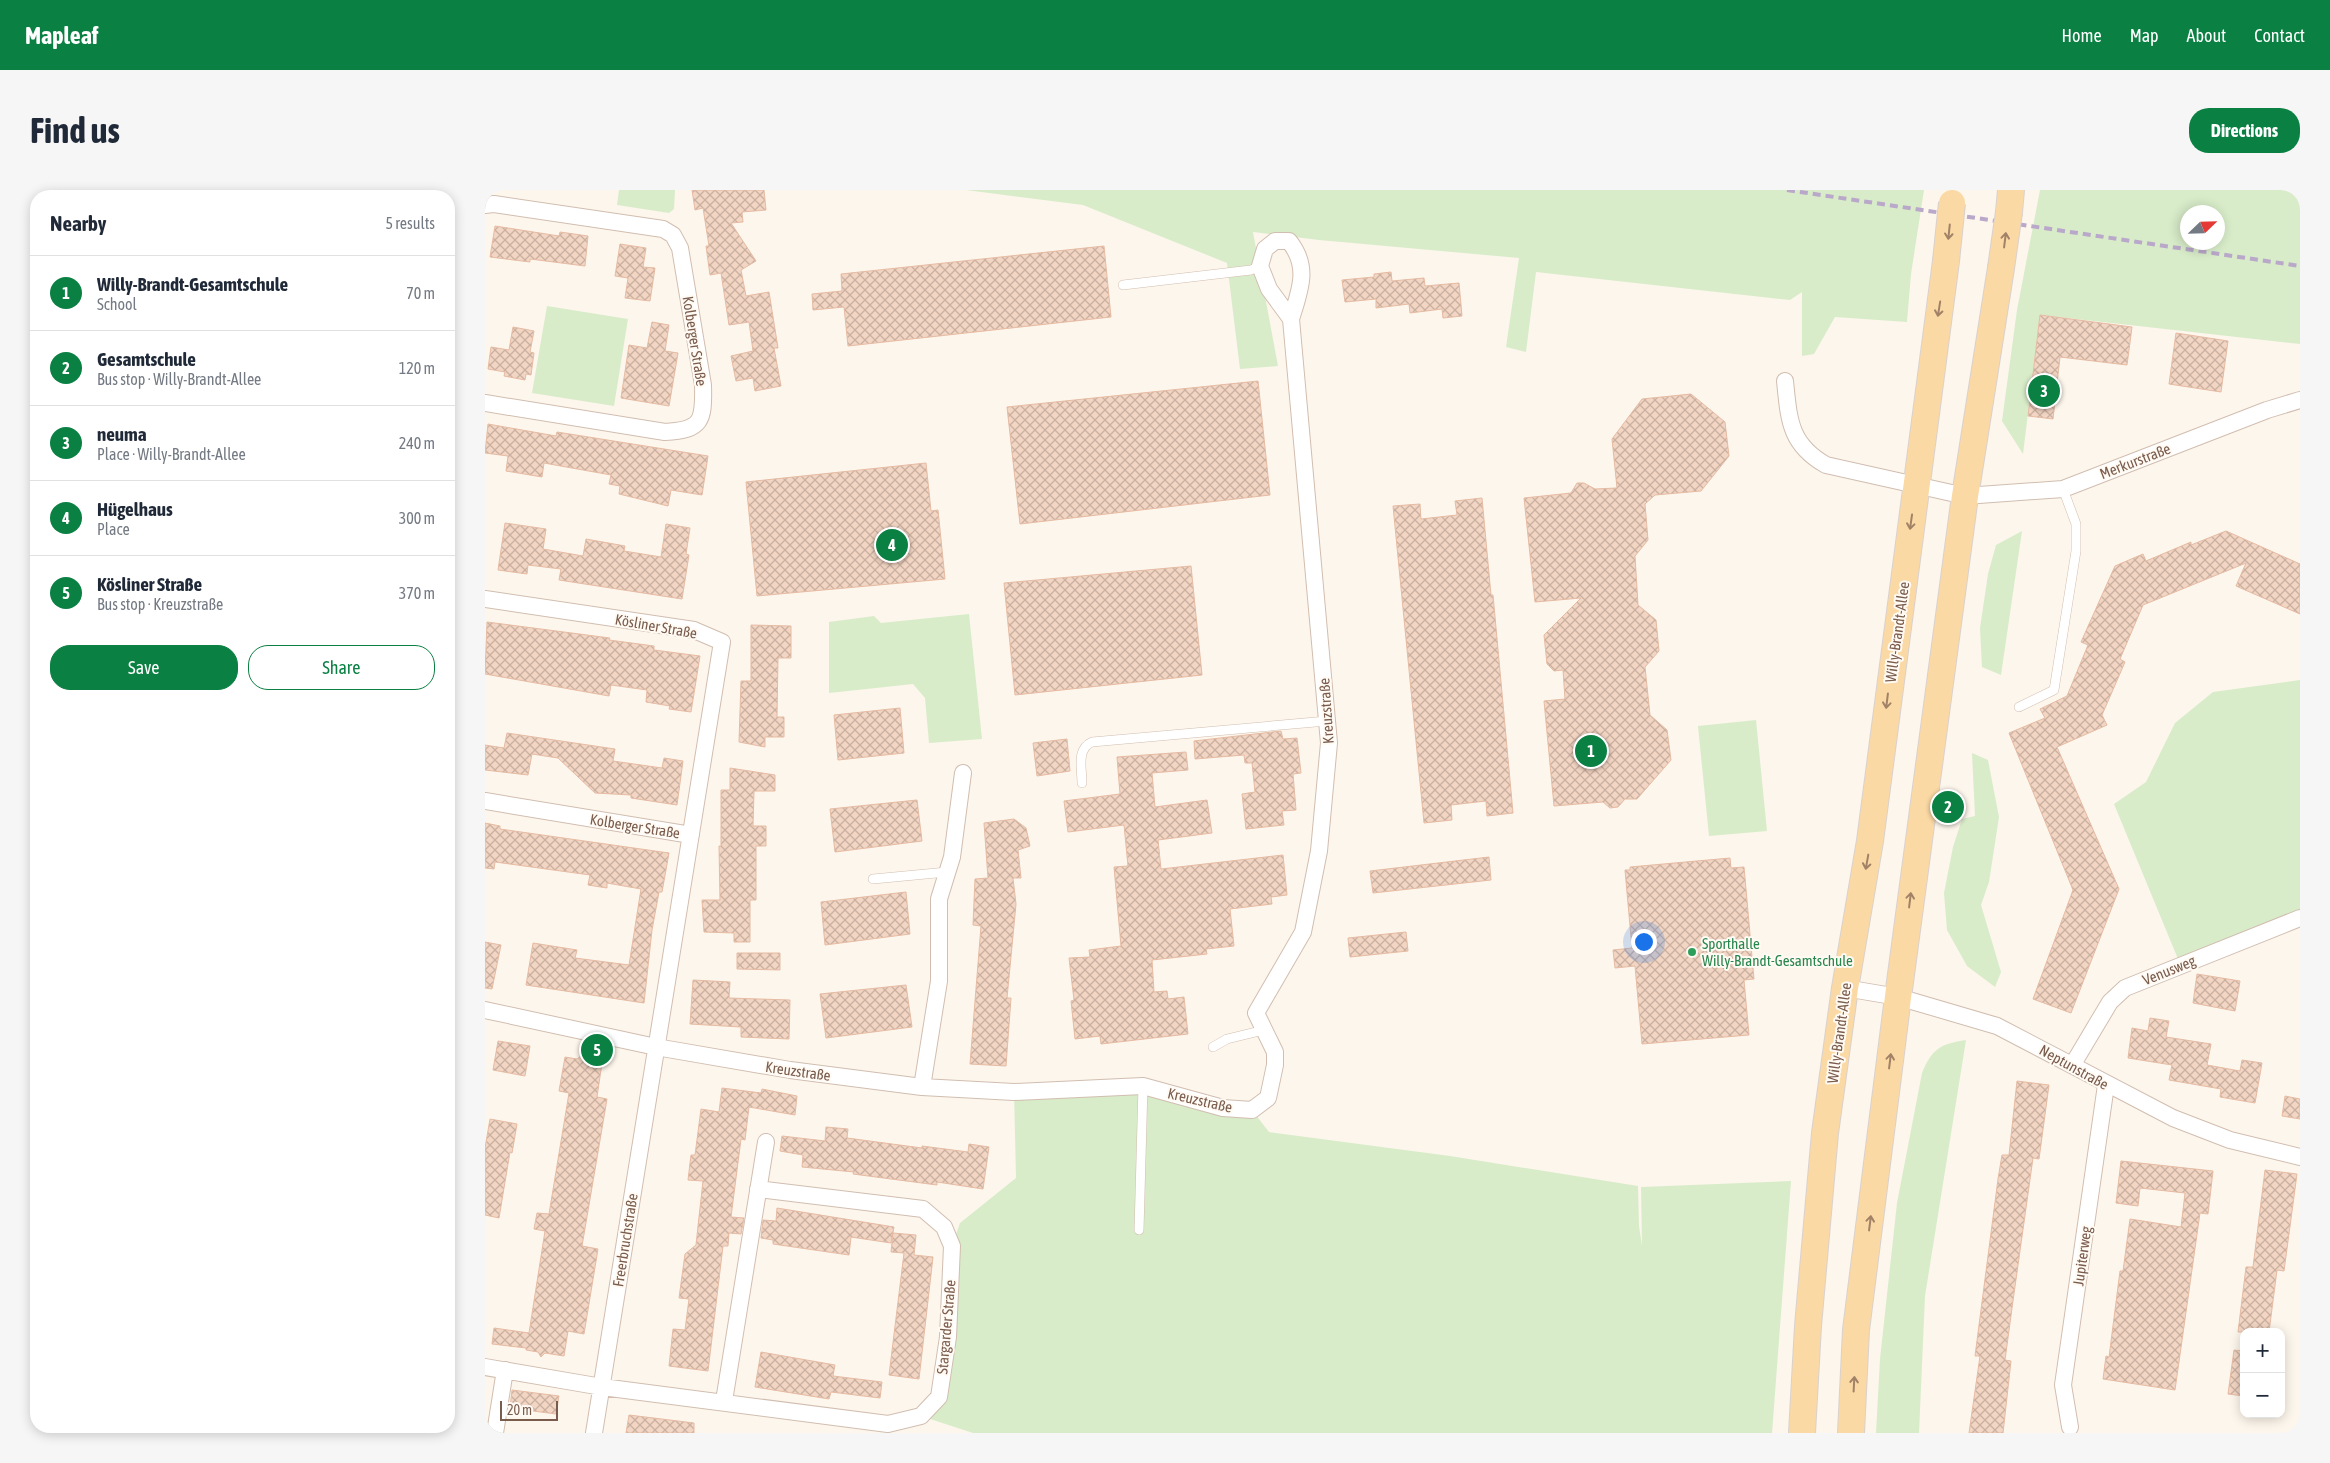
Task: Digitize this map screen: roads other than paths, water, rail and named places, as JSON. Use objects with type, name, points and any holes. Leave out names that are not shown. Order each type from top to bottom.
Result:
[{"type":"main road","name":"Willy-Brandt-Allee","points":[[1802,1433],[1808,1326],[1825,1133],[1845,988],[1870,841],[1953,197]]},
{"type":"main road","points":[[1851,1433],[1857,1330],[1898,997],[1965,496],[2010,201]]},
{"type":"street","name":"Kolberger Straße","points":[[485,205],[494,204],[663,229],[673,235],[680,248],[703,386],[703,414],[692,428],[665,432],[485,402]]},
{"type":"street","name":"Kreuzstraße","points":[[485,1010],[656,1048],[790,1070],[922,1087],[1014,1092],[1143,1086],[1223,1108],[1252,1110],[1268,1098],[1275,1065],[1275,1052],[1263,1030],[1257,1013],[1303,932],[1319,851],[1329,744],[1291,319],[1303,282],[1298,252],[1289,241],[1275,241],[1265,249],[1260,266]]},
{"type":"street","points":[[1260,266],[1269,289],[1291,319]]},
{"type":"street","points":[[1785,381],[1789,418],[1796,437],[1809,456],[1826,464],[1965,496]]},
{"type":"street","name":"Merkurstraße","points":[[1965,496],[2063,489],[2267,410],[2300,400]]},
{"type":"street","name":"Kösliner Straße","points":[[485,599],[694,630],[722,642],[691,835]]},
{"type":"street","points":[[922,1087],[939,981],[939,899],[952,857],[963,773]]},
{"type":"street","name":"Kolberger Straße","points":[[485,801],[691,835],[656,1048]]},
{"type":"street","name":"Venusweg","points":[[2073,1064],[2110,1002],[2125,988],[2300,918]]},
{"type":"street","name":"Neptunstraße","points":[[1845,988],[1898,997],[1997,1026],[2073,1064],[2106,1085],[2173,1118],[2230,1140],[2300,1157]]},
{"type":"street","name":"Freerbruchstraße","points":[[594,1433],[656,1048]]},
{"type":"street","name":"Jupiterweg","points":[[2071,1427],[2063,1385],[2106,1085]]},
{"type":"street","points":[[723,1401],[766,1142]]},
{"type":"street","name":"Stargarder Straße","points":[[485,1367],[602,1387],[723,1401],[888,1424],[921,1416],[939,1397],[948,1337],[952,1246],[944,1227],[923,1209],[758,1189]]},
{"type":"street","points":[[495,1433],[505,1370]]},
{"type":"lane","points":[[1123,285],[1251,270],[1260,266]]},
{"type":"lane","points":[[2019,706],[2054,690],[2076,551],[2076,524],[2063,489]]},
{"type":"lane","points":[[1082,783],[1081,751],[1085,745],[1092,742],[1327,721]]},
{"type":"lane","points":[[873,879],[947,872]]},
{"type":"lane","points":[[1213,1047],[1227,1039],[1263,1030]]},
{"type":"lane","points":[[1139,1230],[1143,1086]]},
{"type":"railway","points":[[1787,190],[2300,266]]},
{"type":"place","name":"neuma","points":[[2044,391]]},
{"type":"place","name":"Hügelhaus","points":[[892,545]]},
{"type":"place","name":"Willy-Brandt-Gesamtschule","points":[[1591,751]]},
{"type":"place","name":"Gesamtschule","points":[[1948,807]]},
{"type":"place","name":"Sporthalle Willy-Brandt-Gesamtschule","points":[[1692,952]]},
{"type":"place","name":"Kösliner Straße","points":[[597,1050]]}]
